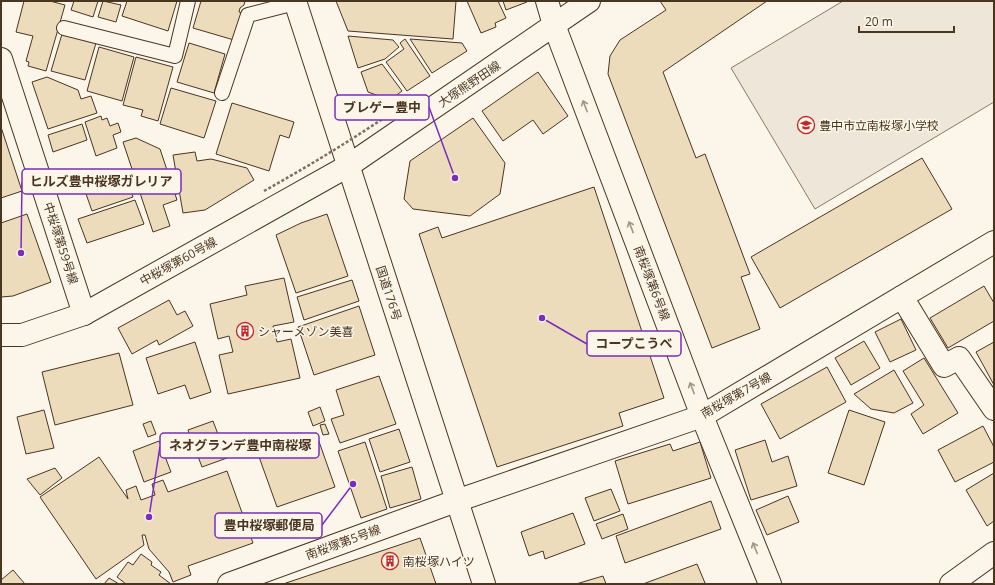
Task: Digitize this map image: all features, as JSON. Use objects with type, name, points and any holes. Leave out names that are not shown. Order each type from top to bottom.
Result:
[{"type":"main road","name":"南桜塚第6号線","points":[[547,1],[554,25],[702,416],[770,584]]},
{"type":"main road","name":"大塚熊野田線","points":[[348,166],[589,1]]},
{"type":"main road","name":"国道176号","points":[[295,2],[484,584]]},
{"type":"main road","name":"中桜塚第59号線","points":[[1,59],[84,314]]},
{"type":"main road","name":"中桜塚第60号線","points":[[1,335],[22,335],[84,314],[348,166]]},
{"type":"main road","name":"南桜塚第7号線","points":[[456,501],[702,416],[994,242]]},
{"type":"main road","points":[[902,297],[944,366],[958,358],[994,409]]},
{"type":"main road","name":"南桜塚第5号線","points":[[229,584],[456,501]]},
{"type":"main road","points":[[951,584],[994,553]]},
{"type":"lane","points":[[64,28],[175,56],[188,1]]},
{"type":"lane","points":[[222,93],[248,15],[295,2]]},
{"type":"path","points":[[264,191],[317,161],[415,97]]},
{"type":"shaded area","points":[[843,1],[994,1],[994,102],[815,209],[731,68]]},
{"type":"building","points":[[24,1],[50,1],[65,5],[46,71],[28,66],[29,62],[26,61],[33,36],[16,32]]},
{"type":"building","points":[[74,1],[98,1],[93,17],[71,10]]},
{"type":"building","points":[[103,1],[121,5],[116,22],[98,17]]},
{"type":"building","points":[[127,1],[177,1],[168,31],[122,16]]},
{"type":"building","points":[[201,1],[245,1],[244,5],[240,8],[239,12],[242,13],[234,40],[193,28]]},
{"type":"building","points":[[336,1],[456,1],[453,39],[348,31]]},
{"type":"building","points":[[467,1],[498,1],[506,18],[495,23],[496,27],[481,33]]},
{"type":"building","points":[[503,1],[527,1],[527,2],[506,10]]},
{"type":"building","points":[[660,1],[767,1],[663,72],[696,158],[705,154],[750,274],[741,277],[760,329],[712,348],[608,74],[610,56],[620,40],[666,10]]},
{"type":"building","points":[[62,34],[96,43],[85,80],[51,71]]},
{"type":"building","points":[[348,36],[393,40],[399,47],[385,59],[358,68]]},
{"type":"building","points":[[405,39],[430,76],[407,91],[386,62],[404,49],[400,43]]},
{"type":"building","points":[[410,39],[462,43],[467,51],[432,73]]},
{"type":"building","points":[[189,43],[225,54],[214,93],[177,82]]},
{"type":"building","points":[[99,47],[134,57],[122,101],[87,91]]},
{"type":"building","points":[[136,57],[173,67],[158,121],[141,116],[143,110],[123,105]]},
{"type":"building","points":[[382,64],[402,91],[390,100],[368,92],[361,72]]},
{"type":"building","points":[[538,72],[568,116],[543,134],[533,120],[503,141],[482,111]]},
{"type":"building","points":[[47,77],[78,90],[81,99],[91,96],[97,113],[48,129],[32,82]]},
{"type":"building","points":[[171,88],[216,101],[204,138],[160,124]]},
{"type":"building","points":[[232,103],[294,122],[289,138],[280,135],[269,171],[216,154]]},
{"type":"building","points":[[101,116],[102,120],[107,118],[110,126],[118,123],[121,132],[113,135],[117,148],[96,156],[85,122]]},
{"type":"building","points":[[473,118],[505,163],[500,194],[470,216],[413,209],[404,199],[410,161]]},
{"type":"building","points":[[82,124],[87,140],[53,152],[48,135]]},
{"type":"building","points":[[1,127],[22,191],[1,198]]},
{"type":"building","points":[[136,138],[160,149],[177,200],[163,205],[170,226],[153,232],[123,142]]},
{"type":"building","points":[[195,152],[197,161],[211,159],[247,168],[254,180],[205,210],[183,213],[173,155]]},
{"type":"building","points":[[922,158],[952,209],[780,308],[751,257]]},
{"type":"building","points":[[126,176],[133,197],[92,211],[85,191]]},
{"type":"building","points":[[594,187],[664,398],[619,413],[623,426],[497,467],[419,234],[438,227],[442,238]]},
{"type":"building","points":[[135,200],[144,224],[87,243],[78,219]]},
{"type":"building","points":[[27,214],[51,282],[13,296],[1,297],[1,223]]},
{"type":"building","points":[[327,214],[348,276],[296,293],[276,235],[301,223]]},
{"type":"building","name":"シャーメゾン美喜","points":[[284,278],[294,322],[273,326],[277,342],[291,339],[300,378],[228,394],[219,355],[233,352],[229,336],[218,339],[210,304],[247,295],[245,286]]},
{"type":"building","points":[[352,280],[359,301],[304,320],[297,297]]},
{"type":"building","points":[[984,286],[994,303],[994,321],[948,348],[930,318]]},
{"type":"building","points":[[169,300],[177,315],[185,311],[193,326],[159,345],[157,340],[132,354],[118,328]]},
{"type":"building","points":[[359,306],[375,355],[314,375],[298,327]]},
{"type":"building","points":[[901,319],[916,350],[890,362],[875,332]]},
{"type":"building","points":[[864,341],[880,368],[851,385],[835,358]]},
{"type":"building","points":[[195,342],[211,392],[190,399],[185,385],[158,394],[146,358]]},
{"type":"building","points":[[994,342],[994,385],[976,352]]},
{"type":"building","points":[[119,353],[133,405],[55,425],[42,372]]},
{"type":"building","points":[[924,358],[958,413],[923,434],[911,414],[924,405],[903,371]]},
{"type":"building","points":[[827,367],[846,402],[780,439],[761,404]]},
{"type":"building","points":[[894,370],[913,403],[894,413],[871,409],[854,394]]},
{"type":"building","points":[[379,376],[396,424],[340,443],[331,419],[344,415],[336,390]]},
{"type":"building","points":[[320,407],[325,421],[313,426],[308,412]]},
{"type":"building","points":[[44,410],[54,448],[26,454],[17,417]]},
{"type":"building","points":[[849,410],[885,422],[864,485],[828,473]]},
{"type":"building","points":[[151,421],[156,434],[148,437],[143,424]]},
{"type":"building","points":[[213,421],[227,458],[202,467],[188,430]]},
{"type":"building","points":[[325,424],[329,434],[323,435],[320,425]]},
{"type":"building","points":[[983,426],[994,447],[994,462],[955,482],[938,450]]},
{"type":"building","points":[[399,429],[410,462],[380,472],[369,439]]},
{"type":"building","points":[[316,433],[335,487],[277,507],[258,454]]},
{"type":"building","points":[[765,440],[772,462],[788,456],[797,486],[751,500],[735,450]]},
{"type":"building","points":[[159,441],[171,472],[144,482],[133,451]]},
{"type":"building","points":[[365,442],[387,509],[361,518],[338,451]]},
{"type":"building","points":[[700,442],[711,478],[628,504],[615,461],[670,444],[673,451]]},
{"type":"building","points":[[99,457],[128,499],[126,490],[136,486],[141,500],[155,495],[152,484],[163,480],[168,492],[227,471],[253,543],[188,566],[191,575],[173,582],[169,572],[149,549],[145,535],[142,535],[144,545],[96,579],[40,497]]},
{"type":"building","points":[[412,467],[421,499],[390,508],[381,476]]},
{"type":"building","points":[[55,468],[62,478],[40,495],[27,479]]},
{"type":"building","points":[[994,473],[994,521],[987,526],[966,490]]},
{"type":"building","points":[[611,489],[620,511],[594,521],[585,498]]},
{"type":"building","points":[[788,496],[799,522],[767,535],[756,510]]},
{"type":"building","points":[[711,501],[721,529],[625,563],[616,536]]},
{"type":"building","points":[[573,513],[585,544],[545,559],[543,551],[529,556],[521,532]]},
{"type":"building","points":[[623,514],[628,529],[602,539],[596,524]]},
{"type":"building","name":"南桜塚ハイツ","points":[[420,538],[436,584],[283,584]]},
{"type":"building","points":[[141,554],[152,562],[151,565],[161,572],[159,575],[171,584],[126,584],[117,577],[128,562],[133,565]]},
{"type":"building","points":[[697,564],[705,583],[643,584]]},
{"type":"building","points":[[13,570],[25,584],[1,584],[1,580]]},
{"type":"building","points":[[603,576],[606,584],[576,584]]},
{"type":"building","points":[[109,578],[119,584],[104,584]]},
{"type":"place","name":"豊中市立南桜塚小学校","points":[[806,125]]},
{"type":"place","name":"ブレゲー豊中","points":[[455,178]]},
{"type":"place","name":"ヒルズ豊中桜塚ガレリア","points":[[21,253]]},
{"type":"place","name":"コープこうべ","points":[[542,318]]},
{"type":"place","name":"シャーメゾン美喜","points":[[245,331]]},
{"type":"place","name":"豊中桜塚郵便局","points":[[353,484]]},
{"type":"place","name":"ネオグランデ豊中南桜塚","points":[[149,517]]},
{"type":"place","name":"南桜塚ハイツ","points":[[390,561]]}]
